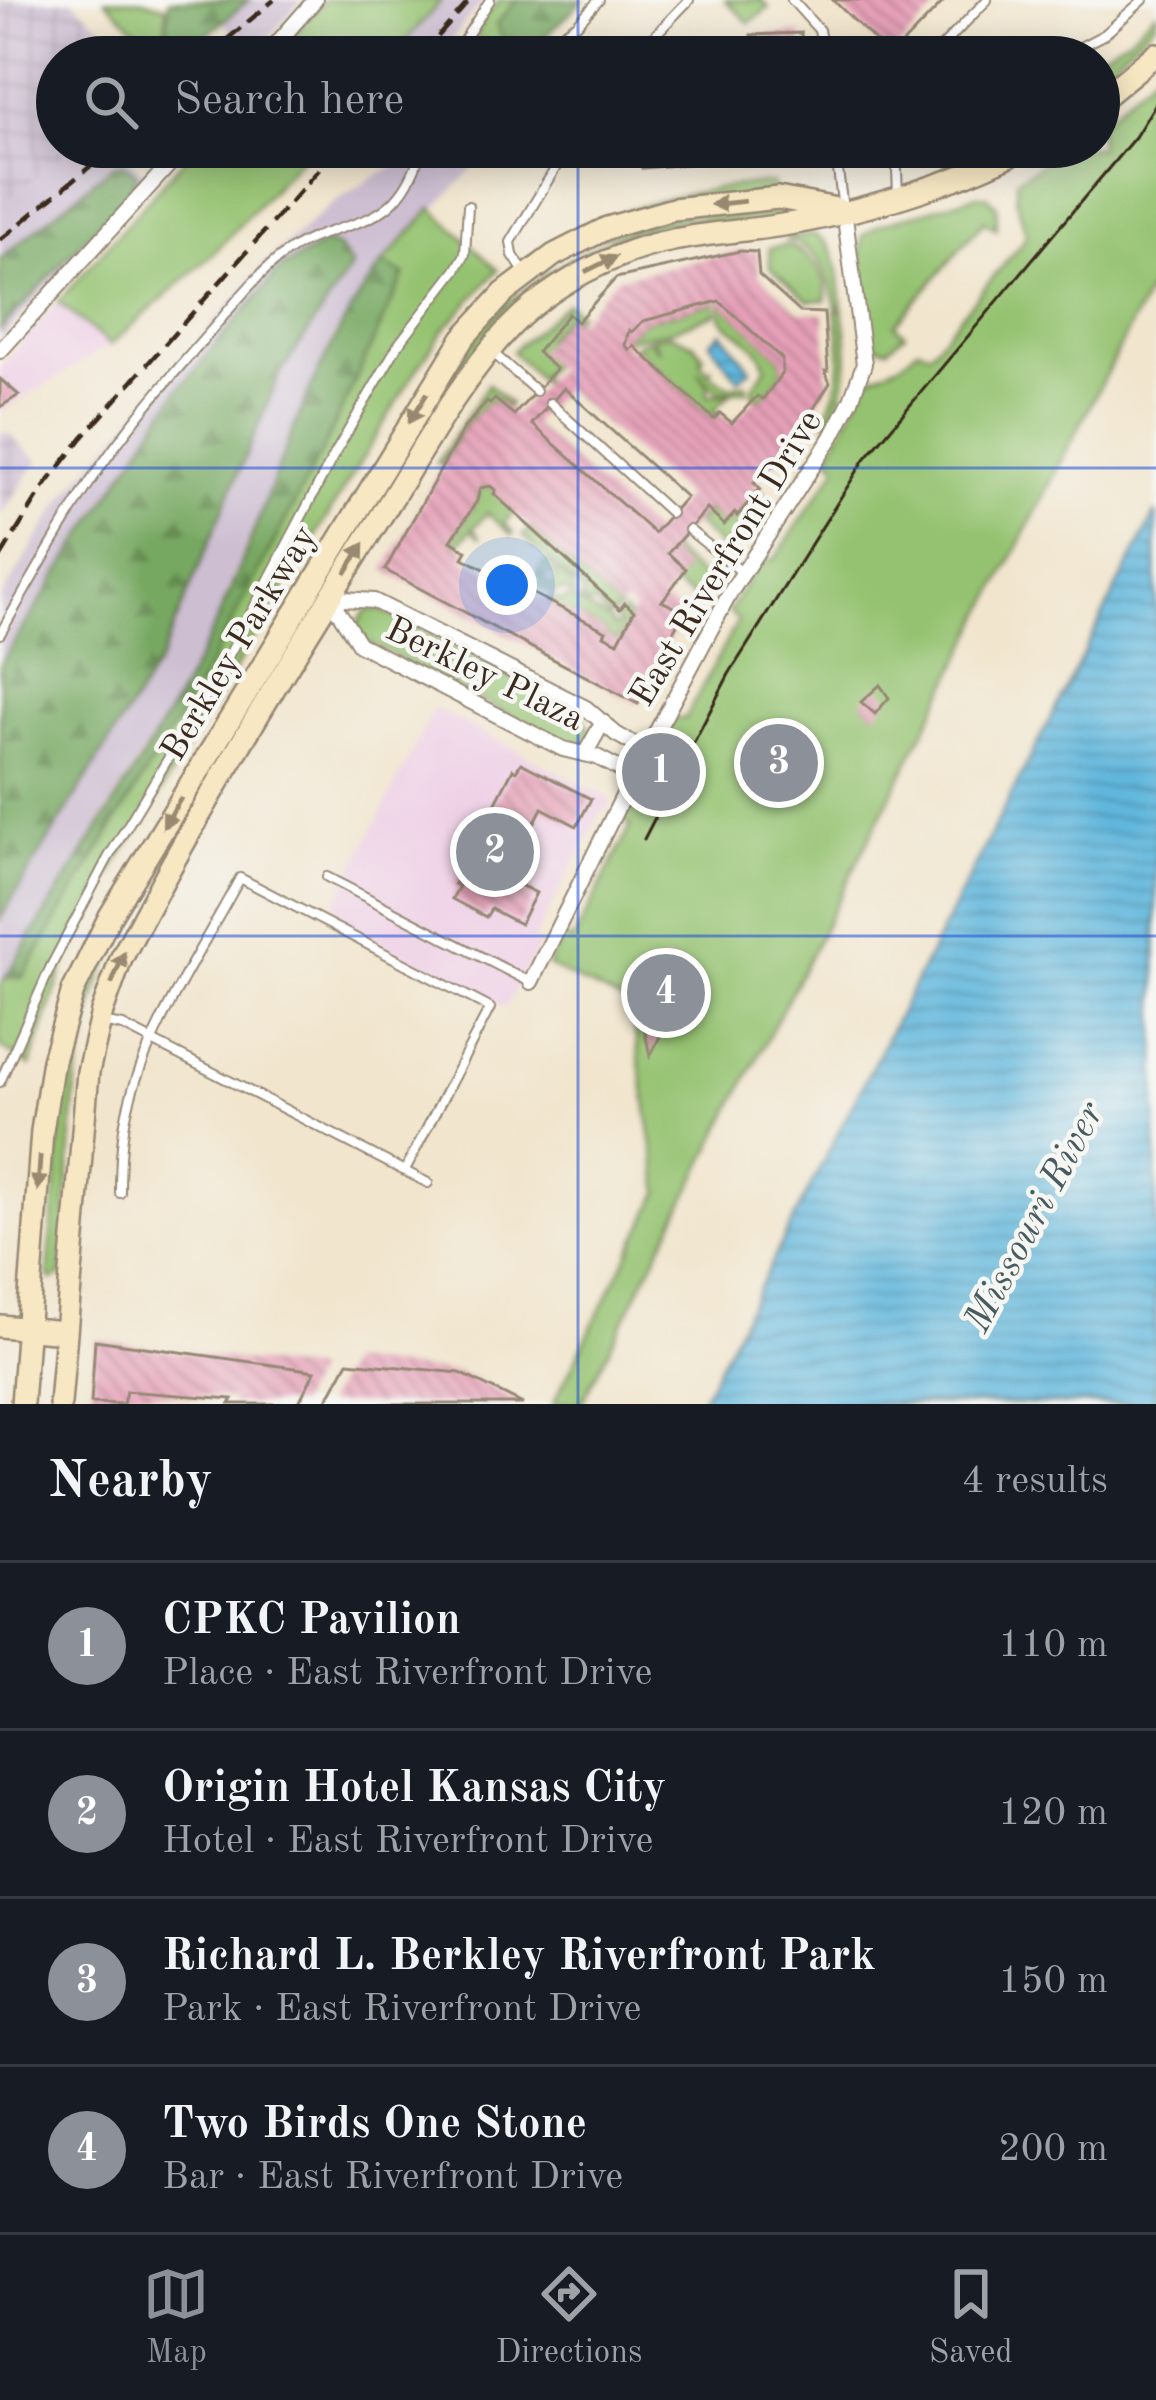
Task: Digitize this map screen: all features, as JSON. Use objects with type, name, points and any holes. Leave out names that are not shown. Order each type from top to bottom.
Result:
[{"type":"main road","points":[[1120,84],[1156,54]]},
{"type":"main road","name":"Berkley Parkway","points":[[60,1404],[88,1072],[121,959],[330,598],[490,350],[547,294],[621,255],[676,238],[781,226],[983,168]]},
{"type":"main road","name":"Berkley Parkway","points":[[22,1404],[42,1131],[53,1060],[73,991],[110,916],[463,338],[526,276],[554,255],[607,229],[673,209],[778,198],[844,210]]},
{"type":"main road","points":[[0,1326],[64,1331]]},
{"type":"street","points":[[283,36],[315,0]]},
{"type":"street","points":[[0,351],[166,168]]},
{"type":"street","name":"East Riverfront Drive","points":[[531,982],[742,572],[832,437],[864,364],[844,210]]},
{"type":"street","points":[[308,587],[330,598]]},
{"type":"street","name":"Berkley Plaza","points":[[330,598],[374,602],[586,709],[646,751]]},
{"type":"street","name":"Berkley Plaza","points":[[330,598],[359,644],[563,749],[633,776]]},
{"type":"street","points":[[585,754],[603,722]]},
{"type":"lane","points":[[467,36],[490,0]]},
{"type":"lane","points":[[559,36],[599,0]]},
{"type":"lane","points":[[654,36],[689,0]]},
{"type":"lane","points":[[792,0],[820,36]]},
{"type":"lane","points":[[952,36],[987,0]]},
{"type":"lane","points":[[1101,36],[1143,0]]},
{"type":"lane","points":[[0,634],[89,484],[163,386],[280,257],[337,230],[369,221],[388,208],[413,168]]},
{"type":"lane","points":[[526,276],[511,242],[555,168]]},
{"type":"lane","points":[[838,168],[844,210]]},
{"type":"lane","points":[[897,168],[898,196]]},
{"type":"lane","points":[[0,1082],[51,966],[108,858],[218,676],[334,455],[398,345],[465,254],[468,206]]},
{"type":"lane","points":[[490,350],[536,391]]},
{"type":"lane","points":[[550,404],[671,513]]},
{"type":"lane","points":[[689,530],[742,572]]},
{"type":"lane","points":[[327,877],[531,982]]},
{"type":"lane","points":[[120,1193],[128,1106],[153,1041],[240,878],[490,1008],[405,1170]]},
{"type":"lane","points":[[99,1022],[123,1026],[428,1184]]},
{"type":"shaded area","points":[[0,0],[72,0],[112,36],[36,36],[36,168],[46,168],[0,206]]},
{"type":"shaded area","points":[[249,0],[302,0],[269,36],[234,36],[223,22]]},
{"type":"shaded area","points":[[442,0],[484,0],[454,36],[410,36]]},
{"type":"shaded area","points":[[46,168],[138,168],[146,176],[0,340],[0,206]]},
{"type":"shaded area","points":[[392,168],[474,168],[383,263],[333,336],[206,642],[0,986],[0,919],[160,660],[279,376],[352,267],[326,243],[281,268],[255,297],[178,390],[0,664],[0,599],[63,499],[265,263],[333,203]]},
{"type":"shaded area","points":[[58,302],[110,345],[0,413],[0,368]]},
{"type":"shaded area","points":[[7,432],[38,461],[0,516],[0,434]]},
{"type":"shaded area","points":[[434,708],[612,800],[607,812],[602,810],[533,941],[539,945],[505,1008],[330,915]]},
{"type":"green space","points":[[105,0],[142,0],[166,7],[165,36],[143,36]]},
{"type":"green space","points":[[169,0],[249,0],[206,36],[166,36]]},
{"type":"green space","points":[[324,0],[442,0],[410,36],[293,36]]},
{"type":"green space","points":[[500,0],[517,0],[496,24],[502,36],[477,36]]},
{"type":"green space","points":[[517,0],[583,0],[544,36],[502,36],[496,24]]},
{"type":"green space","points":[[725,0],[761,0],[769,8],[749,23]]},
{"type":"green space","points":[[1156,12],[1156,22],[1120,55],[1120,42]]},
{"type":"green space","points":[[1156,71],[1156,276],[581,1404],[553,1404],[660,1192],[631,1006],[548,966],[562,936],[573,941],[631,825],[622,819],[672,717],[685,719],[738,620],[729,612],[761,557],[773,561],[838,466],[829,456],[869,378],[901,363],[918,348],[930,352],[1023,242],[1026,234],[1016,198],[1017,179],[1035,168],[1120,168],[1120,104]]},
{"type":"green space","points":[[110,168],[137,173],[130,191],[0,330],[0,259]]},
{"type":"green space","points":[[176,168],[292,168],[214,253],[110,345],[58,302]]},
{"type":"green space","points":[[773,183],[774,190],[531,256],[588,226],[647,204],[709,190]]},
{"type":"green space","points":[[987,196],[997,206],[996,229],[984,221],[895,325],[905,334],[889,348],[877,346],[872,339],[861,253],[863,236],[879,225]]},
{"type":"green space","points":[[432,208],[498,270],[442,332],[413,375],[99,894],[69,951],[30,1066],[0,1047],[0,986],[6,977],[23,977],[201,681],[326,443],[404,276],[383,263]]},
{"type":"green space","points":[[775,209],[776,218],[665,230],[612,247],[567,270],[528,298],[466,368],[384,497],[380,494],[464,353],[489,321],[531,285],[618,237],[677,221]]},
{"type":"green space","points":[[813,234],[833,254],[842,306],[836,307],[826,273],[814,255],[784,239]]},
{"type":"green space","points":[[326,243],[338,248],[352,266],[279,376],[160,660],[0,919],[0,664],[178,390],[281,268]]},
{"type":"green space","points":[[787,245],[817,266],[825,282],[826,300],[808,301],[770,267],[769,248]]},
{"type":"green space","points":[[383,263],[404,275],[326,443],[201,681],[22,978],[6,977],[136,769],[207,641],[306,399],[353,307]]},
{"type":"green space","points":[[720,301],[782,359],[782,373],[763,399],[753,396],[753,387],[766,368],[763,359],[722,319]]},
{"type":"green space","points":[[567,303],[578,313],[573,319],[567,314],[546,338],[551,364],[540,376],[541,382],[512,351]]},
{"type":"green space","points":[[714,303],[717,313],[672,330],[625,340],[629,330],[633,332],[643,321]]},
{"type":"green space","points":[[836,310],[843,310],[847,368],[830,423],[823,419],[840,366]]},
{"type":"green space","points":[[670,334],[694,344],[704,357],[700,359],[706,370],[711,368],[710,374],[729,386],[746,384],[747,390],[718,392],[698,372],[708,385],[708,396],[731,393],[715,409],[719,414],[714,419],[634,346],[648,339],[660,352],[652,338]]},
{"type":"green space","points":[[488,384],[509,404],[506,408],[496,399],[487,402],[463,429],[442,465],[437,463]]},
{"type":"green space","points":[[490,486],[514,512],[504,523],[514,533],[487,513],[473,528],[481,538],[472,530],[457,545],[451,541],[480,488]]},
{"type":"green space","points":[[760,489],[764,493],[725,551],[696,524],[708,510],[725,524]]},
{"type":"green space","points":[[531,528],[620,609],[609,617],[593,602],[589,606],[580,600],[580,586],[523,536]]},
{"type":"green space","points":[[671,550],[706,581],[697,599],[672,585],[685,569],[668,553]]},
{"type":"green space","points":[[546,562],[572,585],[575,596],[562,590],[553,593],[530,581],[536,574],[551,586],[557,578],[538,571]]},
{"type":"green space","points":[[551,597],[570,598],[614,628],[624,612],[630,618],[618,642],[548,602]]},
{"type":"green space","points":[[367,610],[380,610],[581,713],[590,729],[586,739],[567,745],[362,639],[356,625]]},
{"type":"green space","points":[[303,620],[308,623],[132,914],[103,974],[76,1081],[61,1276],[51,1280],[68,1043],[85,988],[116,925]]},
{"type":"water","points":[[722,332],[751,369],[738,379],[710,342]]},
{"type":"water","name":"Missouri River","points":[[1156,512],[1156,1404],[699,1404]]},
{"type":"building","points":[[833,0],[945,0],[910,36],[870,36]]},
{"type":"building","points":[[801,33],[801,36],[751,36]]},
{"type":"building","points":[[740,251],[757,252],[759,275],[800,312],[824,313],[825,371],[830,383],[792,442],[754,483],[760,489],[737,516],[735,513],[724,525],[707,509],[668,553],[686,569],[662,601],[683,612],[638,704],[385,570],[463,429],[495,399],[514,415],[556,369],[537,352],[568,314],[577,322],[616,278]],"holes":[[[719,301],[782,359],[782,373],[763,399],[757,396],[732,423],[720,413],[714,419],[634,346],[630,350],[625,345],[629,330],[643,321]],[[564,388],[686,497],[654,533],[532,424]],[[480,488],[496,490],[494,494],[620,609],[625,603],[634,611],[618,642],[604,635],[606,631],[463,558],[467,551],[451,541],[477,501]]]},
{"type":"building","points":[[0,379],[19,395],[0,407]]},
{"type":"building","points":[[880,685],[889,698],[875,714],[861,702]]},
{"type":"building","points":[[669,732],[688,742],[653,811],[634,801]]},
{"type":"building","points":[[521,763],[591,799],[577,826],[542,808],[506,878],[536,893],[520,924],[491,909],[486,917],[452,899],[459,886],[454,884],[513,769]]},
{"type":"building","points":[[666,959],[693,973],[650,1056],[640,1009]]},
{"type":"building","points":[[95,1340],[315,1371],[298,1404],[230,1404],[233,1399],[126,1391],[123,1404],[91,1403]]},
{"type":"building","points":[[348,1362],[460,1373],[523,1404],[325,1404]]},
{"type":"tram line","points":[[1120,155],[1156,103]]},
{"type":"tram line","points":[[644,839],[729,674],[865,459],[1109,168]]},
{"type":"railway","points":[[231,36],[274,0]]},
{"type":"railway","points":[[438,36],[470,0]]},
{"type":"railway","points":[[0,240],[88,168]]},
{"type":"railway","points":[[0,558],[42,490],[82,438],[320,168]]},
{"type":"place","name":"Richard L. Berkley Riverfront Park","points":[[779,763]]},
{"type":"place","name":"CPKC Pavilion","points":[[661,772]]},
{"type":"place","name":"Origin Hotel Kansas City","points":[[495,852]]},
{"type":"place","name":"Two Birds One Stone","points":[[666,993]]}]
